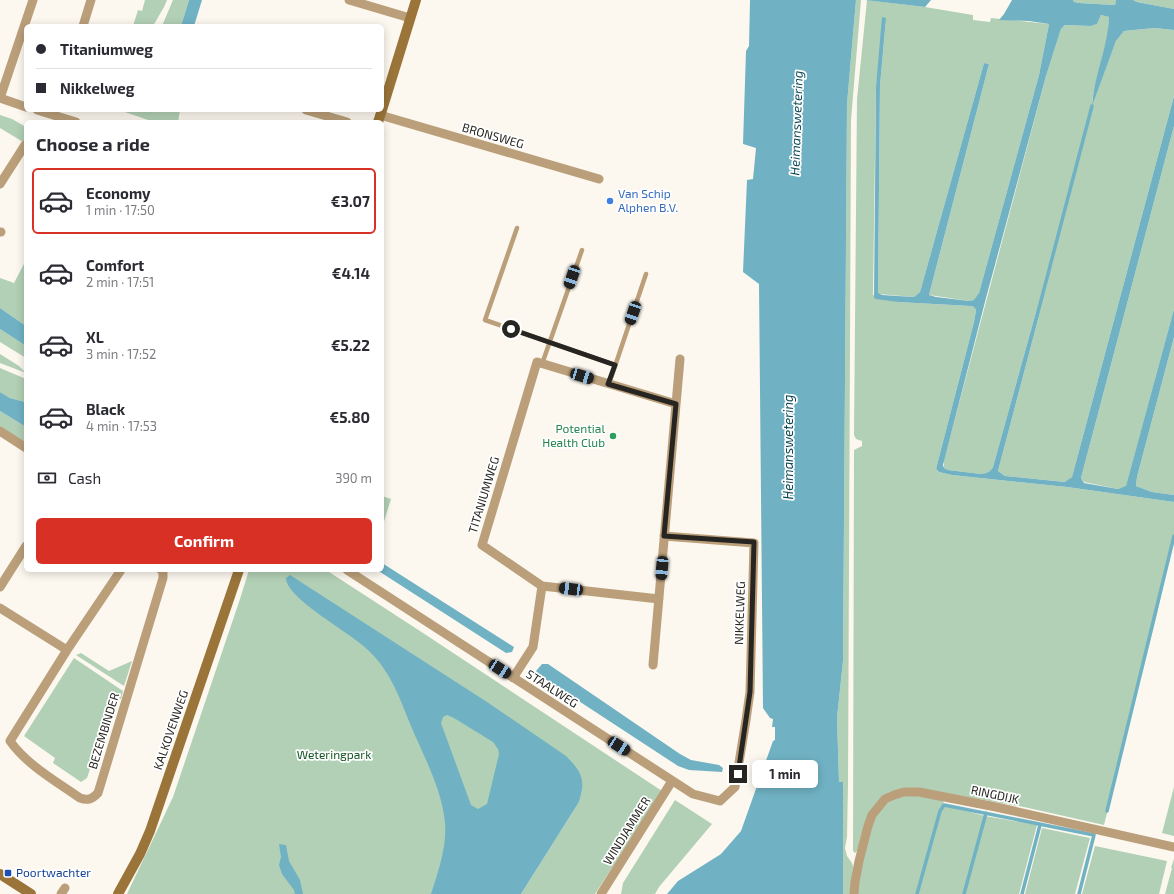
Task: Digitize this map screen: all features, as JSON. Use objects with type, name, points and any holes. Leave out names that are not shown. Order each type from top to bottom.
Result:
[{"type":"street","points":[[25,24],[33,0]]},
{"type":"street","points":[[84,24],[91,0]]},
{"type":"street","points":[[349,0],[410,18]]},
{"type":"street","points":[[384,104],[416,0]]},
{"type":"street","points":[[24,27],[0,98],[24,105]]},
{"type":"street","points":[[44,112],[70,120]]},
{"type":"street","points":[[313,112],[340,120]]},
{"type":"street","name":"BRONSWEG","points":[[381,114],[599,180]]},
{"type":"street","points":[[0,184],[24,147]]},
{"type":"street","points":[[653,664],[680,359]]},
{"type":"street","name":"TITANIUMWEG","points":[[542,364],[537,362],[482,545],[542,586]]},
{"type":"street","points":[[542,364],[676,404]]},
{"type":"street","points":[[0,431],[24,447]]},
{"type":"street","name":"NIKKELWEG","points":[[664,536],[754,542],[750,692],[738,774]]},
{"type":"street","points":[[0,587],[24,549]]},
{"type":"street","points":[[0,742],[10,741],[67,650],[120,572]]},
{"type":"street","name":"BEZEMBINDER","points":[[10,741],[18,751],[41,770],[80,798],[85,800],[94,798],[98,793],[163,578],[163,572]]},
{"type":"street","name":"KALKOVENWEG","points":[[118,894],[140,854],[150,831],[238,572]]},
{"type":"street","name":"STAALWEG","points":[[350,572],[693,794],[720,801],[735,787],[738,774]]},
{"type":"street","points":[[513,678],[533,647],[542,586],[659,599]]},
{"type":"street","points":[[0,608],[67,650]]},
{"type":"street","name":"WINDJAMMER","points":[[601,894],[672,781]]},
{"type":"street","name":"RINGDIJK","points":[[854,894],[854,882],[872,814],[885,799],[904,792],[919,792],[996,807],[1171,846]]},
{"type":"street","points":[[0,874],[31,894]]},
{"type":"lane","points":[[517,228],[485,320],[615,365]]},
{"type":"lane","name":"TITANIUMWEG","points":[[542,364],[582,250]]},
{"type":"lane","points":[[608,384],[646,274]]},
{"type":"green space","points":[[145,0],[167,0],[154,24],[134,24],[138,10],[142,11]]},
{"type":"green space","points":[[173,0],[189,0],[182,24],[163,24]]},
{"type":"green space","points":[[856,0],[861,0],[851,120],[848,784],[847,837],[845,848],[847,856],[853,866],[851,894],[843,894],[843,782],[839,782],[837,718],[843,661],[847,104]]},
{"type":"green space","points":[[867,0],[973,15],[973,20],[990,22],[991,18],[1049,24],[1039,75],[979,293],[975,300],[969,301],[929,295],[989,64],[984,63],[920,292],[914,297],[878,294],[880,86],[886,18],[876,86],[873,295],[898,302],[970,306],[974,307],[976,310],[936,469],[939,472],[952,475],[1067,487],[1174,502],[1174,533],[1157,614],[1104,825],[1024,807],[945,793],[889,793],[857,851],[855,853],[853,851],[854,450],[862,446],[862,441],[856,439],[854,435],[857,99]]},
{"type":"green space","points":[[1073,0],[1116,0],[1115,5],[1079,3],[1074,2]]},
{"type":"green space","points":[[1133,0],[1174,0],[1174,9],[1137,2]]},
{"type":"green space","points":[[1101,15],[1109,17],[1108,34],[1092,104],[1116,41],[1124,31],[1154,28],[1174,30],[1174,96],[1072,477],[1066,482],[1005,476],[998,471],[1040,312],[1036,312],[993,467],[988,472],[981,474],[948,470],[944,468],[944,460],[1046,76],[1061,29],[1065,25],[1091,26],[1097,24]]},
{"type":"green space","points":[[125,112],[180,112],[178,120],[148,120]]},
{"type":"green space","points":[[0,115],[12,119],[24,126],[24,140],[23,142],[0,128]]},
{"type":"green space","points":[[1174,126],[1174,309],[1126,487],[1118,489],[1084,482],[1081,478]]},
{"type":"green space","points":[[24,264],[24,325],[0,308],[0,278],[14,283]]},
{"type":"green space","points":[[0,329],[24,345],[24,357],[0,342]]},
{"type":"green space","points":[[1174,337],[1174,495],[1152,492],[1136,486],[1137,477]]},
{"type":"green space","points":[[0,354],[19,366],[24,372],[0,363]]},
{"type":"green space","points":[[0,368],[24,378],[24,402],[10,398],[0,392]]},
{"type":"green space","points":[[0,411],[24,426],[24,443],[0,427]]},
{"type":"green space","points":[[384,497],[391,499],[384,522]]},
{"type":"green space","name":"Weteringpark","points":[[248,572],[329,572],[662,791],[595,894],[521,894],[579,802],[582,791],[460,894],[127,894],[173,797]]},
{"type":"green space","points":[[81,653],[109,671],[132,661],[124,686],[76,655]]},
{"type":"green space","points":[[74,658],[123,691],[121,699],[114,698],[87,778],[81,782],[53,763],[55,758],[24,736]]},
{"type":"green space","points":[[1174,787],[1174,836],[1162,833]]},
{"type":"green space","points":[[911,795],[943,799],[944,805],[985,816],[1037,825],[1019,894],[857,894],[865,847],[872,822],[882,806],[889,801]]},
{"type":"green space","points":[[675,800],[712,824],[659,887],[655,894],[621,894],[623,883]]},
{"type":"green space","points":[[1042,828],[1090,838],[1075,894],[1025,894]]},
{"type":"green space","points":[[1095,846],[1167,861],[1159,894],[1082,894]]},
{"type":"green space","points":[[1174,859],[1174,894],[1165,894],[1171,868]]},
{"type":"water","points":[[189,0],[202,0],[195,24],[182,24]]},
{"type":"water","name":"Heimanswetering","points":[[750,0],[856,0],[847,104],[843,661],[837,718],[839,782],[843,782],[843,894],[667,894],[678,881],[721,854],[741,831],[773,741],[775,740],[775,727],[772,727],[773,719],[770,718],[763,708],[759,284],[743,272],[747,180],[753,179],[756,148],[743,144],[746,51],[749,46]]},
{"type":"water","points":[[865,0],[931,0],[925,7]]},
{"type":"water","points":[[1012,0],[1073,0],[1074,2],[1079,3],[1115,5],[1116,0],[1133,0],[1174,9],[1174,30],[1154,28],[1124,31],[1116,41],[1092,106],[1095,83],[1106,39],[1109,17],[1101,15],[1097,24],[1091,26],[1065,25],[1061,29],[1046,76],[943,465],[944,468],[948,470],[981,474],[988,472],[993,467],[1036,312],[1040,312],[998,471],[1005,476],[1065,482],[1072,477],[1174,96],[1174,126],[1081,478],[1084,483],[1118,489],[1126,486],[1174,309],[1174,337],[1137,477],[1136,486],[1152,492],[1174,495],[1174,502],[1067,487],[952,475],[939,472],[936,469],[976,310],[974,307],[970,306],[898,302],[874,298],[876,86],[882,17],[886,18],[880,86],[878,293],[882,295],[914,297],[920,292],[984,63],[989,64],[929,295],[969,301],[974,300],[979,293],[1039,75],[1049,24],[1029,21],[999,20]]},
{"type":"water","points":[[0,308],[24,325],[24,345],[0,329]]},
{"type":"water","points":[[0,392],[10,398],[24,402],[24,426],[0,411]]},
{"type":"water","points":[[384,564],[514,647],[512,652],[506,653],[380,572],[384,572]]},
{"type":"water","points":[[290,575],[487,702],[566,756],[576,767],[582,782],[579,802],[521,894],[431,894],[445,841],[443,810],[432,773],[396,689],[377,659],[360,643],[308,606],[289,586],[286,578]],"holes":[[[447,715],[493,742],[498,749],[499,754],[487,804],[478,809],[471,805],[441,723],[443,717]]]},
{"type":"water","points":[[542,664],[548,664],[680,754],[691,760],[719,765],[723,768],[722,772],[689,770],[678,766],[539,675],[536,671]]},
{"type":"water","points":[[279,844],[286,845],[289,861],[300,880],[303,894],[295,894],[294,890],[282,874],[279,865],[281,857]]},
{"type":"waterway","points":[[1038,312],[1092,106]]},
{"type":"waterway","points":[[1107,811],[1174,536]]},
{"type":"waterway","points":[[917,894],[940,811],[944,805],[1094,835],[1079,894]]},
{"type":"waterway","points":[[964,894],[986,813]]},
{"type":"waterway","points":[[1022,894],[1040,825]]},
{"type":"place","name":"Van Schip Alphen B.V.","points":[[610,201]]},
{"type":"place","name":"Potential Health Club","points":[[613,436]]},
{"type":"place","name":"Poortwachter","points":[[8,873]]},
{"type":"route","points":[[511,329],[615,365],[608,384],[676,404],[664,536],[754,542],[750,692],[738,774]]}]
